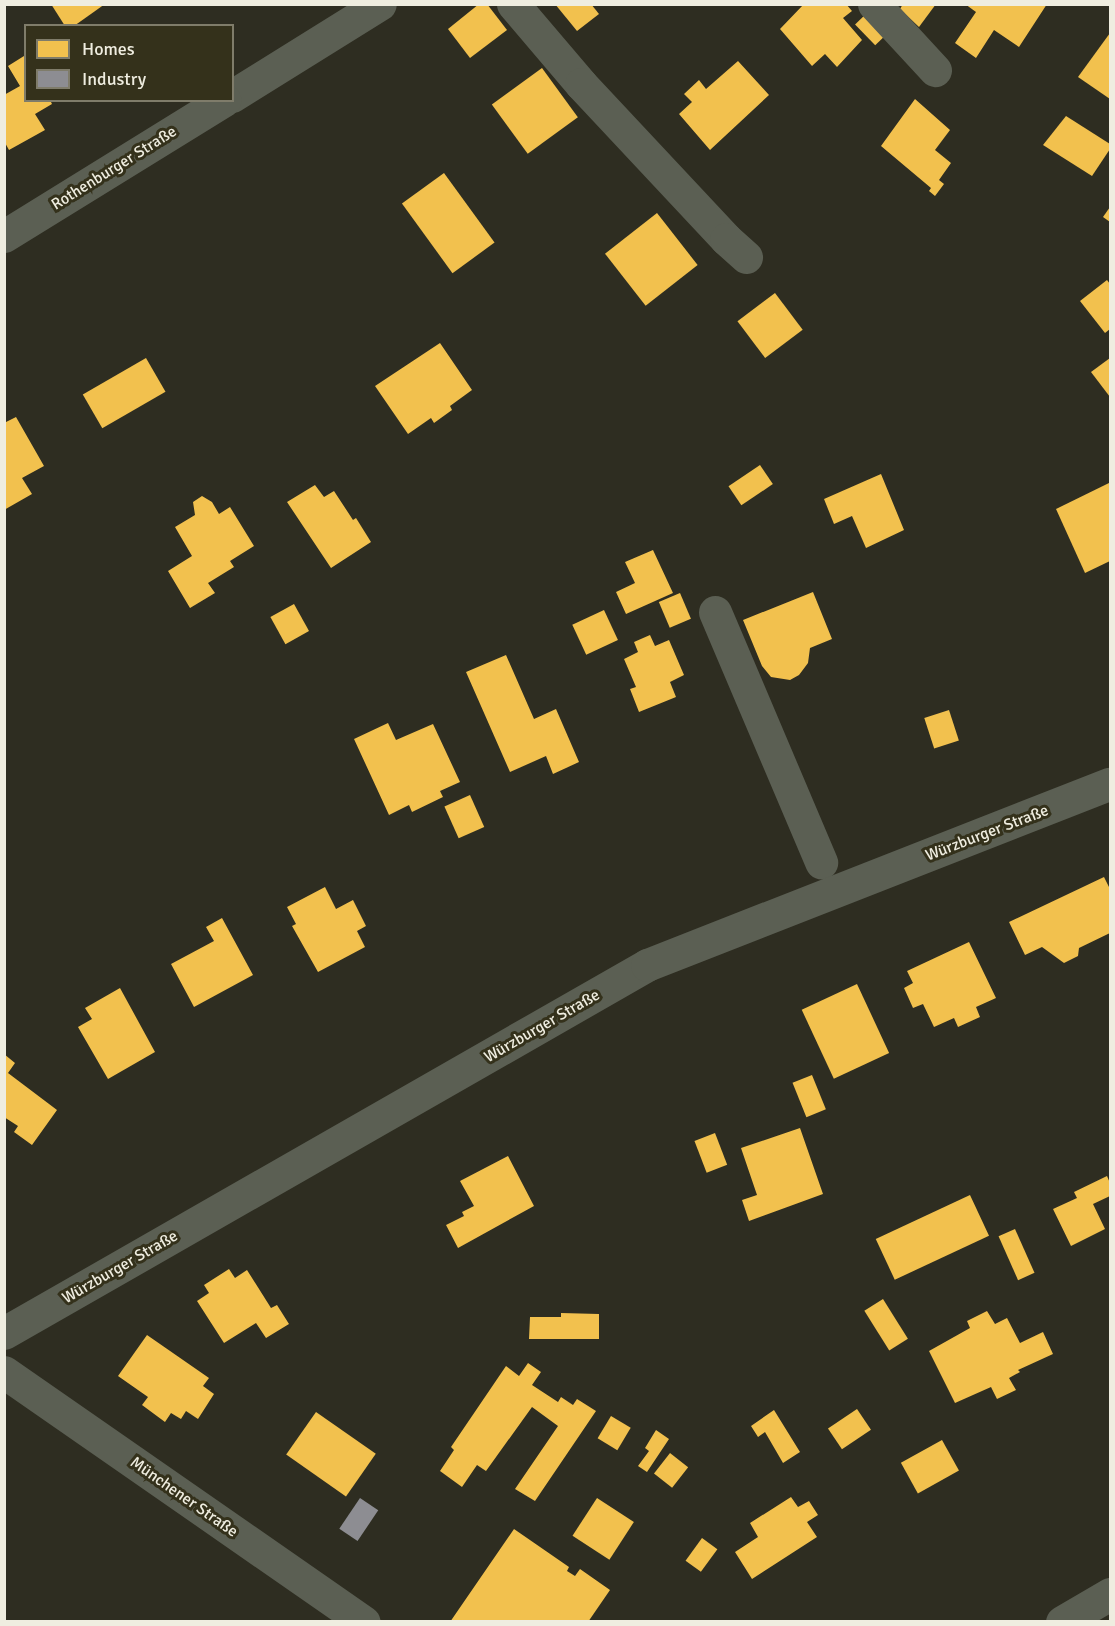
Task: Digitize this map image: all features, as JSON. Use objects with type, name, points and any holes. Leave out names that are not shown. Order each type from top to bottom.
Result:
[{"type":"street","points":[[234,95],[380,4]]},
{"type":"street","points":[[513,4],[581,84],[726,239],[746,257]]},
{"type":"street","points":[[874,4],[935,70]]},
{"type":"street","name":"Rothenburger Straße","points":[[4,236],[221,102]]},
{"type":"street","points":[[715,612],[821,862]]},
{"type":"street","name":"Würzburger Straße","points":[[4,1333],[647,965],[1110,784]]},
{"type":"street","name":"Münchener Straße","points":[[4,1372],[364,1622]]},
{"type":"street","points":[[1062,1622],[1110,1594]]},
{"type":"building: Homes","points":[[51,4],[105,4],[77,24],[64,24]]},
{"type":"building: Homes","points":[[479,4],[487,4],[507,30],[470,58],[448,29]]},
{"type":"building: Homes","points":[[555,4],[591,4],[599,14],[577,31]]},
{"type":"building: Homes","points":[[804,4],[846,4],[852,11],[843,18],[862,40],[837,67],[825,54],[812,66],[780,29]]},
{"type":"building: Homes","points":[[903,4],[936,4],[919,27],[900,9]]},
{"type":"building: Homes","points":[[965,4],[1047,4],[1019,47],[994,30],[976,58],[955,43],[976,12]]},
{"type":"building: Homes","points":[[868,12],[888,33],[875,45],[855,25]]},
{"type":"building: Homes","points":[[1110,33],[1110,99],[1078,77]]},
{"type":"building: Homes","points":[[24,56],[24,102],[51,102],[52,104],[35,114],[45,130],[9,150],[4,141],[4,95],[20,86],[8,66]]},
{"type":"building: Homes","points":[[738,61],[769,95],[710,150],[679,114],[692,102],[684,94],[699,80],[706,89]]},
{"type":"building: Homes","points":[[542,68],[578,117],[528,154],[492,104]]},
{"type":"building: Homes","points":[[915,99],[950,130],[935,150],[951,163],[939,180],[944,184],[935,196],[929,191],[931,188],[881,146]]},
{"type":"building: Homes","points":[[1066,116],[1110,144],[1110,149],[1092,176],[1043,145]]},
{"type":"building: Homes","points":[[444,173],[495,243],[452,273],[402,204]]},
{"type":"building: Homes","points":[[1110,207],[1110,222],[1103,217]]},
{"type":"building: Homes","points":[[657,213],[698,265],[646,306],[605,254]]},
{"type":"building: Homes","points":[[1107,280],[1110,284],[1110,329],[1105,333],[1080,301]]},
{"type":"building: Homes","points":[[775,293],[803,330],[765,358],[737,321]]},
{"type":"building: Homes","points":[[440,343],[472,390],[450,406],[452,410],[434,423],[431,418],[408,434],[375,386]]},
{"type":"building: Homes","points":[[146,358],[166,392],[102,428],[83,395]]},
{"type":"building: Homes","points":[[1110,358],[1110,397],[1091,372]]},
{"type":"building: Homes","points":[[16,417],[44,466],[22,478],[32,494],[4,510],[4,423]]},
{"type":"building: Homes","points":[[760,465],[773,484],[741,505],[728,486]]},
{"type":"building: Homes","points":[[881,474],[904,530],[866,548],[852,516],[834,524],[824,499]]},
{"type":"building: Homes","points":[[1109,483],[1110,561],[1085,573],[1056,509]]},
{"type":"building: Homes","points":[[315,485],[324,497],[334,491],[353,520],[356,518],[371,542],[331,568],[287,502]]},
{"type":"building: Homes","points":[[202,496],[212,502],[219,514],[230,507],[254,546],[230,561],[234,567],[208,583],[215,593],[190,608],[168,571],[192,556],[175,527],[195,515],[193,502]]},
{"type":"building: Homes","points":[[653,550],[673,593],[626,614],[616,592],[635,583],[625,562]]},
{"type":"building: Homes","points":[[813,592],[832,639],[810,648],[808,663],[799,675],[790,680],[771,677],[762,666],[743,620]]},
{"type":"building: Homes","points":[[680,593],[691,619],[670,628],[659,602]]},
{"type":"building: Homes","points":[[294,604],[309,631],[285,644],[270,617]]},
{"type":"building: Homes","points":[[604,610],[618,640],[586,655],[572,625]]},
{"type":"building: Homes","points":[[650,635],[655,646],[669,640],[684,675],[670,682],[676,697],[639,712],[630,689],[636,687],[624,659],[638,652],[634,642]]},
{"type":"building: Homes","points":[[506,655],[534,719],[556,709],[579,762],[553,774],[546,756],[510,772],[466,672]]},
{"type":"building: Homes","points":[[949,710],[959,740],[934,748],[924,718]]},
{"type":"building: Homes","points":[[388,723],[396,740],[433,724],[460,782],[440,791],[443,797],[412,812],[409,805],[389,815],[354,739]]},
{"type":"building: Homes","points":[[470,795],[484,827],[459,838],[444,806]]},
{"type":"building: Homes","points":[[1104,877],[1110,889],[1110,933],[1079,948],[1078,956],[1064,963],[1042,947],[1025,955],[1009,922]]},
{"type":"building: Homes","points":[[325,887],[336,909],[353,900],[366,926],[357,931],[365,947],[318,972],[292,926],[296,924],[287,907]]},
{"type":"building: Homes","points":[[222,918],[253,975],[194,1007],[171,964],[214,941],[206,927]]},
{"type":"building: Homes","points":[[969,942],[996,998],[976,1007],[980,1017],[958,1027],[954,1018],[934,1027],[923,1004],[913,1008],[904,988],[913,983],[907,971]]},
{"type":"building: Homes","points":[[857,984],[889,1053],[834,1079],[802,1010]]},
{"type":"building: Homes","points":[[120,988],[155,1052],[108,1079],[78,1027],[92,1019],[85,1008]]},
{"type":"building: Homes","points":[[4,1054],[15,1063],[8,1073],[57,1110],[32,1145],[14,1132],[18,1126],[4,1117]]},
{"type":"building: Homes","points":[[812,1075],[826,1109],[806,1117],[793,1083]]},
{"type":"building: Homes","points":[[800,1128],[823,1194],[749,1221],[742,1200],[757,1195],[741,1148]]},
{"type":"building: Homes","points":[[715,1133],[727,1165],[707,1173],[694,1141]]},
{"type":"building: Homes","points":[[508,1156],[534,1206],[458,1248],[446,1225],[464,1216],[462,1212],[474,1206],[460,1181]]},
{"type":"building: Homes","points":[[1107,1176],[1110,1183],[1110,1196],[1093,1204],[1105,1229],[1071,1246],[1053,1209],[1077,1198],[1074,1192]]},
{"type":"building: Homes","points":[[970,1195],[989,1236],[895,1280],[876,1239]]},
{"type":"building: Homes","points":[[1015,1229],[1035,1273],[1018,1280],[999,1236]]},
{"type":"building: Homes","points":[[229,1269],[235,1278],[247,1270],[271,1308],[277,1305],[289,1324],[266,1338],[256,1323],[224,1343],[197,1301],[209,1293],[204,1285]]},
{"type":"building: Homes","points":[[883,1299],[908,1339],[889,1351],[864,1311]]},
{"type":"building: Homes","points":[[987,1311],[995,1324],[1007,1318],[1020,1343],[1043,1332],[1053,1354],[1018,1370],[1020,1372],[1009,1378],[1016,1390],[997,1399],[991,1387],[955,1403],[929,1351],[970,1328],[967,1321]]},
{"type":"building: Homes","points":[[561,1313],[599,1314],[599,1339],[529,1339],[530,1317],[561,1317]]},
{"type":"building: Homes","points":[[147,1335],[209,1378],[203,1386],[214,1394],[198,1419],[186,1411],[181,1419],[171,1413],[165,1422],[142,1405],[148,1397],[118,1376]]},
{"type":"building: Homes","points":[[528,1363],[541,1372],[532,1385],[558,1402],[561,1397],[573,1405],[577,1399],[596,1411],[535,1501],[515,1489],[558,1426],[532,1407],[486,1471],[477,1465],[462,1487],[440,1471],[454,1450],[451,1447],[506,1366],[519,1376]]},
{"type":"building: Homes","points":[[857,1409],[871,1430],[842,1449],[828,1429]]},
{"type":"building: Homes","points":[[774,1410],[800,1452],[783,1463],[765,1432],[758,1437],[751,1426]]},
{"type":"building: Homes","points":[[316,1412],[376,1454],[346,1496],[286,1455]]},
{"type":"building: Homes","points":[[611,1416],[631,1428],[617,1450],[598,1438]]},
{"type":"building: Homes","points":[[656,1430],[669,1439],[647,1472],[638,1466],[649,1451],[645,1448]]},
{"type":"building: Homes","points":[[942,1440],[959,1471],[918,1493],[901,1463]]},
{"type":"building: Homes","points":[[670,1453],[688,1467],[672,1488],[654,1473]]},
{"type":"building: Homes","points":[[791,1497],[798,1507],[809,1501],[818,1515],[807,1522],[817,1537],[752,1579],[735,1552],[758,1537],[750,1523]]},
{"type":"building: Homes","points":[[597,1498],[634,1522],[609,1560],[572,1536]]},
{"type":"building: Homes","points":[[514,1529],[569,1567],[567,1571],[575,1576],[580,1569],[610,1590],[588,1622],[450,1622]]},
{"type":"building: Homes","points":[[702,1538],[717,1549],[701,1572],[686,1561]]},
{"type":"building: Industry","points":[[360,1498],[378,1510],[358,1541],[339,1529]]}]
